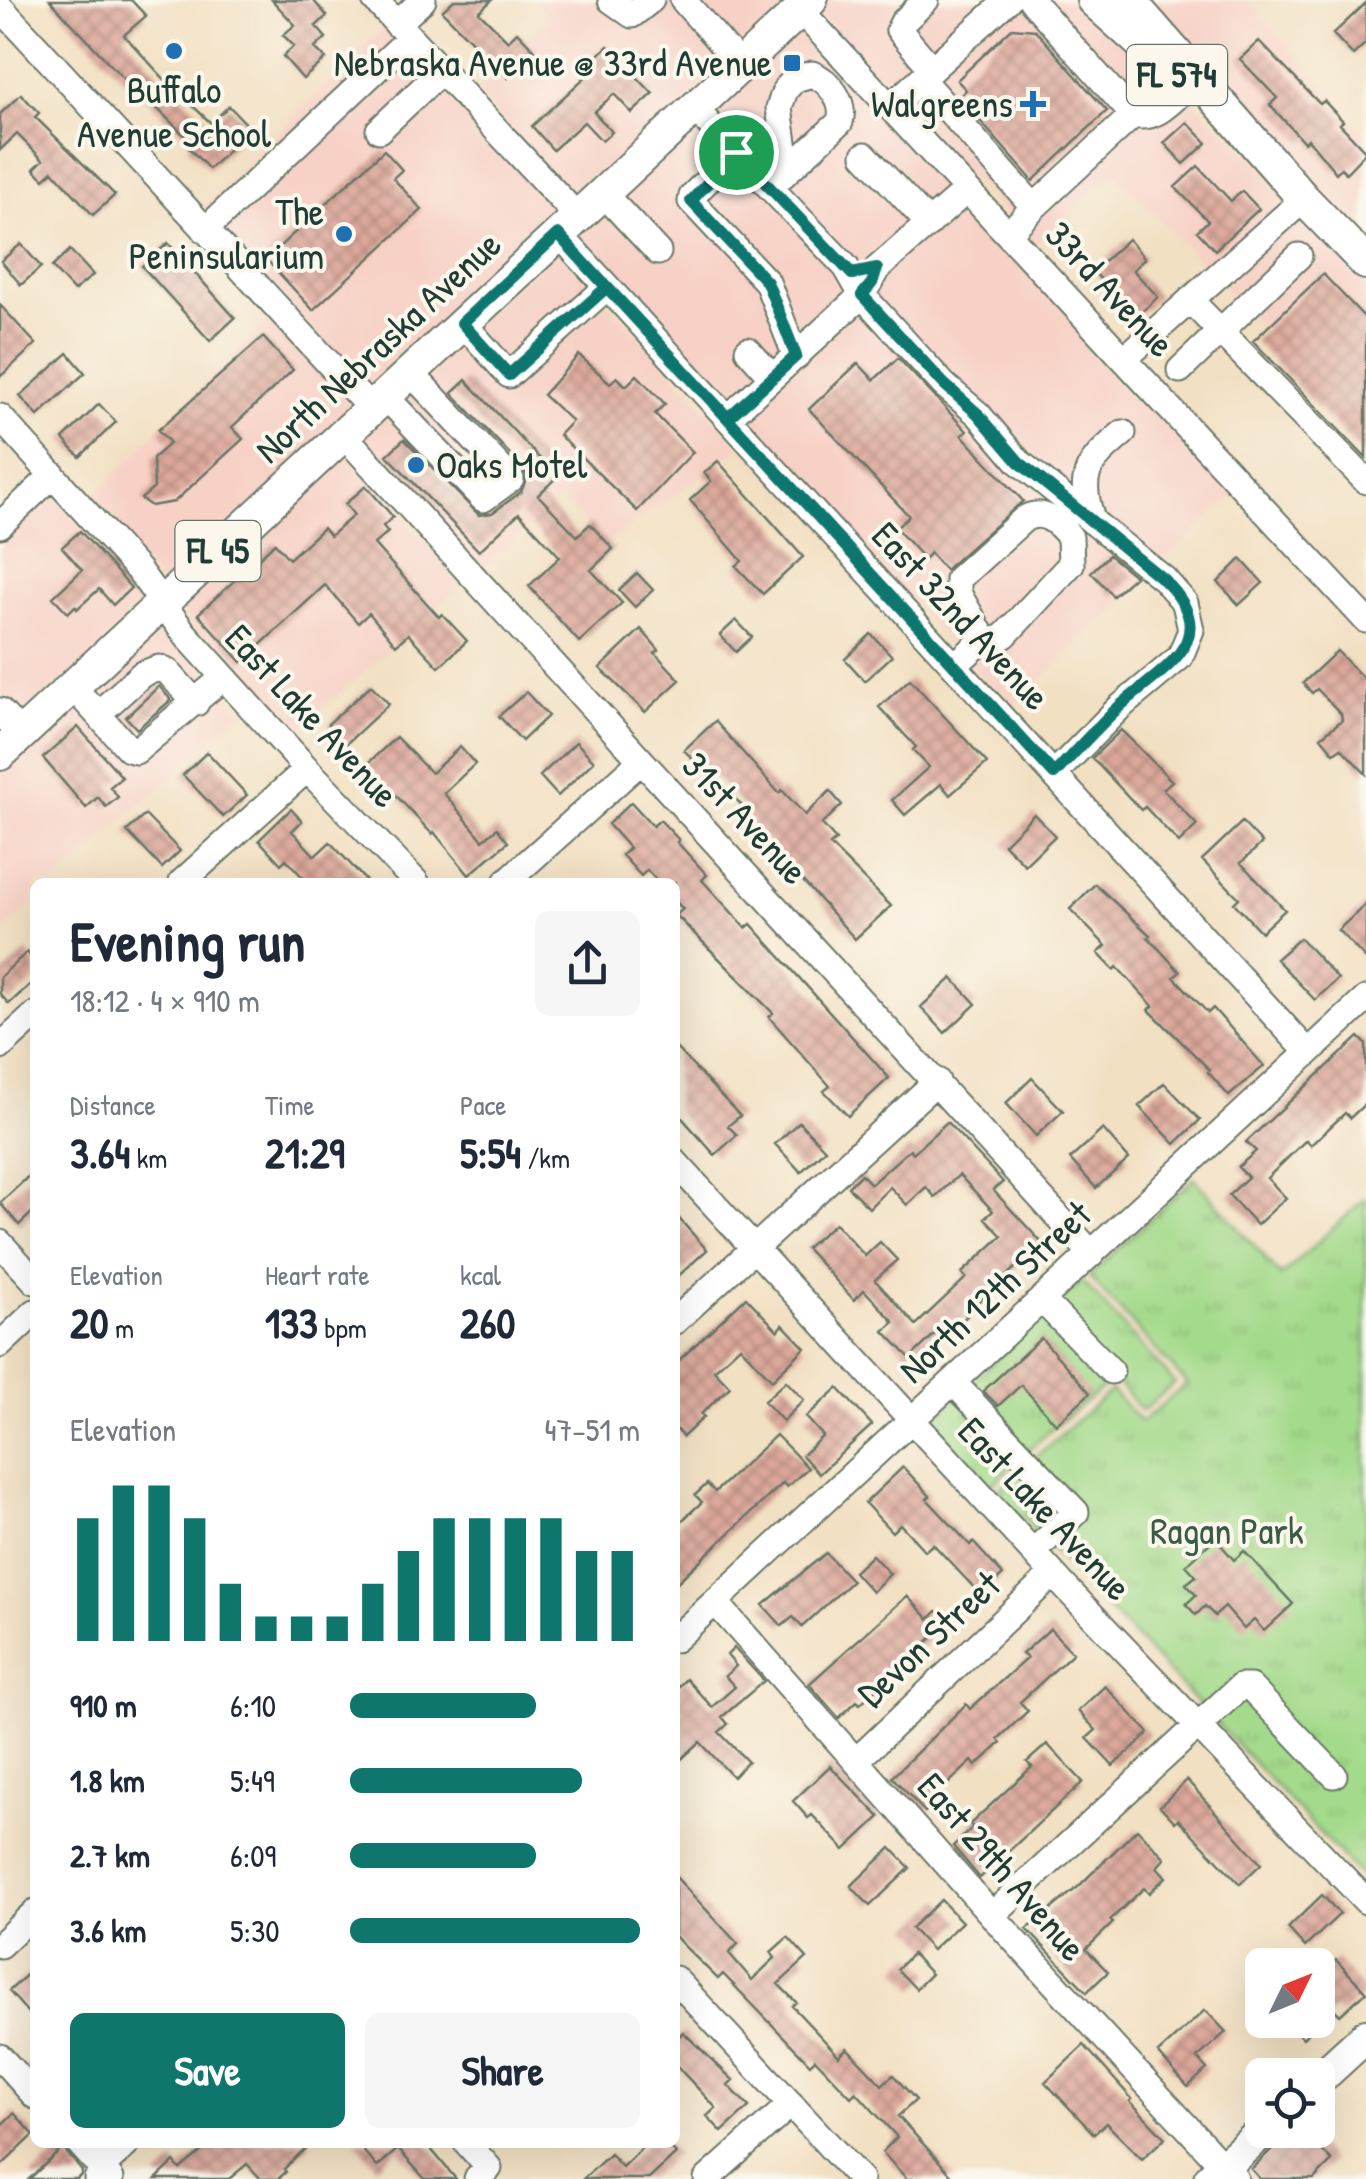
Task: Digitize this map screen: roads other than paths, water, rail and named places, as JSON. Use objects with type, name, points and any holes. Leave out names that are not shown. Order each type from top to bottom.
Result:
[{"type":"main road","name":"FL 574","points":[[1093,0],[1262,149]]},
{"type":"main road","name":"FL 574","points":[[1130,0],[1304,198],[1365,259]]},
{"type":"main road","name":"North Nebraska Avenue","points":[[7,733],[72,686],[108,654],[805,5]]},
{"type":"main road","points":[[1335,2064],[1366,2036]]},
{"type":"main road","points":[[1223,2175],[1248,2148]]},
{"type":"street","name":"East 32nd Avenue","points":[[376,0],[441,70],[568,225],[607,287],[1307,1051]]},
{"type":"street","points":[[205,230],[404,31],[424,0]]},
{"type":"street","points":[[611,0],[632,15],[651,0]]},
{"type":"street","points":[[683,0],[740,65]]},
{"type":"street","points":[[926,0],[899,30],[927,74],[1034,207]]},
{"type":"street","points":[[890,108],[1008,0]]},
{"type":"street","points":[[1031,0],[1133,114],[1146,118],[1158,113],[1189,85]]},
{"type":"street","name":"33rd Avenue","points":[[805,5],[890,108],[1366,620]]},
{"type":"street","points":[[0,7],[205,230],[378,402],[483,499],[511,478],[410,372]]},
{"type":"street","points":[[379,130],[441,70]]},
{"type":"street","points":[[694,108],[736,152],[779,179],[944,384],[978,414],[1019,462],[1176,590],[1185,603],[1191,630],[1180,656],[1119,708],[1054,774]]},
{"type":"street","points":[[1008,234],[1133,114]]},
{"type":"street","points":[[736,152],[691,201],[767,282],[796,356]]},
{"type":"street","points":[[866,155],[929,224]]},
{"type":"street","points":[[728,418],[796,356],[863,279],[967,190]]},
{"type":"street","points":[[602,192],[658,252]]},
{"type":"street","points":[[1124,359],[1304,198]]},
{"type":"street","points":[[1180,370],[1298,256]]},
{"type":"street","points":[[462,323],[509,375],[607,287]]},
{"type":"street","points":[[1190,300],[1366,481]]},
{"type":"street","points":[[748,350],[772,377]]},
{"type":"street","name":"East Lake Avenue","points":[[0,417],[140,571],[224,677],[412,878]]},
{"type":"street","points":[[1093,522],[1085,490],[1086,471],[1096,456],[1122,433]]},
{"type":"street","name":"31st Avenue","points":[[343,434],[1092,1254]]},
{"type":"street","points":[[0,524],[53,475]]},
{"type":"street","points":[[955,665],[984,639],[1002,638],[1071,564],[1070,537],[1052,520],[1032,514],[958,578],[958,593],[984,639]]},
{"type":"street","points":[[108,654],[134,682]]},
{"type":"street","points":[[98,714],[142,674],[158,668],[168,672],[196,703]]},
{"type":"street","points":[[72,686],[129,749],[136,751],[224,677]]},
{"type":"street","points":[[510,878],[642,761]]},
{"type":"street","points":[[186,878],[307,769]]},
{"type":"street","name":"North 12th Street","points":[[680,1635],[1366,998]]},
{"type":"street","points":[[0,1047],[30,1020]]},
{"type":"street","points":[[680,1316],[937,1081]]},
{"type":"street","name":"East Lake Avenue","points":[[680,1167],[1052,1574],[1366,1901]]},
{"type":"street","points":[[0,1242],[30,1275]]},
{"type":"street","points":[[1042,1300],[1110,1371]]},
{"type":"street","points":[[0,1344],[30,1317]]},
{"type":"street","points":[[953,1382],[1076,1512],[1033,1552]]},
{"type":"street","name":"Devon Street","points":[[857,1760],[1052,1574]]},
{"type":"street","name":"East 29th Avenue","points":[[716,1603],[1223,2175]]},
{"type":"street","points":[[992,1915],[1240,1687],[1250,1687],[1334,1776]]},
{"type":"street","points":[[0,1945],[30,1917]]},
{"type":"street","points":[[680,1985],[860,2179]]},
{"type":"street","points":[[0,2057],[30,2090]]},
{"type":"street","points":[[706,2179],[791,2104]]},
{"type":"street","points":[[82,2148],[103,2176],[124,2148]]},
{"type":"street","points":[[469,2148],[484,2174]]},
{"type":"place","name":"Buffalo Avenue School","points":[[174,51]]},
{"type":"place","name":"Nebraska Avenue @ 33rd Avenue","points":[[792,63]]},
{"type":"place","name":"Walgreens","points":[[1033,104]]},
{"type":"place","name":"The Peninsularium","points":[[344,234]]},
{"type":"place","name":"Oaks Motel","points":[[416,465]]},
{"type":"park label","name":"Ragan Park","points":[[1227,1531]]}]
